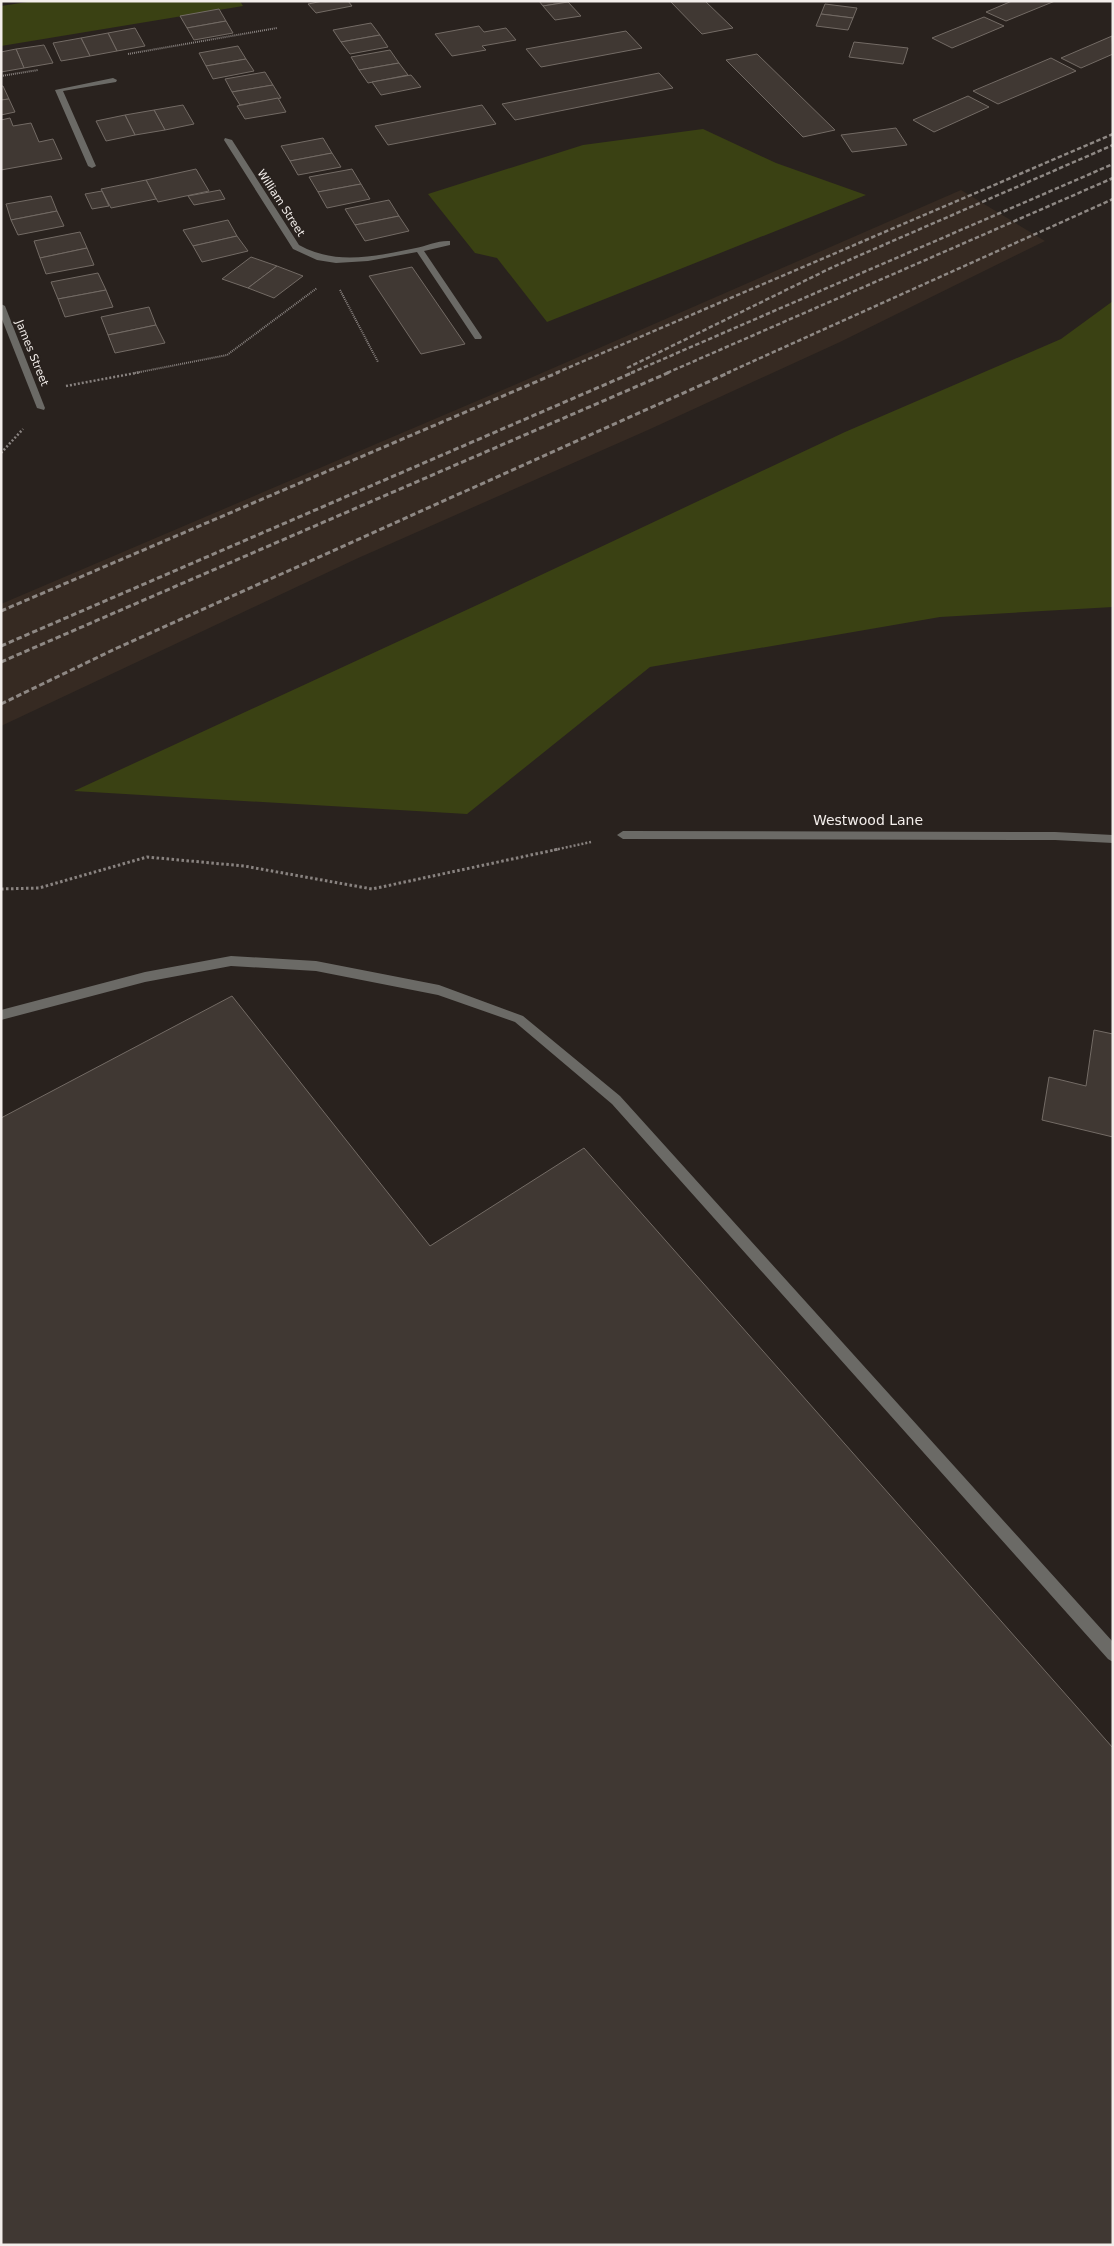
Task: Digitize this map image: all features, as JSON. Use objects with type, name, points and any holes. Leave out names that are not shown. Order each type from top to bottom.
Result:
[{"type":"street","points":[[92,166],[59,90],[113,80]]},
{"type":"street","name":"William Street","points":[[228,140],[296,247],[325,259],[346,261],[419,250],[447,243]]},
{"type":"street","points":[[419,250],[478,337]]},
{"type":"street","name":"James Street","points":[[1,306],[41,408]]},
{"type":"street","name":"Westwood Lane","points":[[623,835],[1055,836],[1113,840]]},
{"type":"street","points":[[1,1016],[145,976],[231,961],[316,966],[439,990],[519,1019],[616,1100],[1113,1654]]},
{"type":"path","points":[[125,55],[278,28]]},
{"type":"path","points":[[1,76],[39,70]]},
{"type":"path","points":[[325,259],[332,277],[378,362]]},
{"type":"path","points":[[36,392],[227,355],[332,277]]},
{"type":"path","points":[[1,889],[39,888],[147,856],[244,866],[372,889],[623,835]]},
{"type":"shaded area","points":[[961,190],[1045,241],[840,342],[648,430],[356,559],[1,726],[1,604],[505,389]]},
{"type":"green space","points":[[34,1],[240,1],[243,6],[1,46],[1,6]]},
{"type":"green space","points":[[703,129],[776,163],[866,195],[547,322],[497,258],[475,253],[428,194],[583,145]]},
{"type":"green space","points":[[1113,301],[1113,607],[940,617],[650,667],[467,814],[74,791],[488,600],[845,432],[1061,339]]},
{"type":"building","points":[[323,1],[348,1],[352,6],[316,13],[308,4]]},
{"type":"building","points":[[539,1],[568,1],[568,2],[543,6]]},
{"type":"building","points":[[670,1],[705,1],[733,28],[702,34]]},
{"type":"building","points":[[1012,1],[1055,1],[1006,21],[986,12]]},
{"type":"building","points":[[568,2],[581,16],[555,20],[543,6]]},
{"type":"building","points":[[825,4],[857,8],[853,18],[821,14]]},
{"type":"building","points":[[219,9],[226,21],[187,28],[180,16]]},
{"type":"building","points":[[821,14],[853,18],[848,30],[816,26]]},
{"type":"building","points":[[984,17],[1004,26],[952,48],[932,38]]},
{"type":"building","points":[[226,21],[233,33],[194,40],[187,28]]},
{"type":"building","points":[[371,23],[380,35],[341,42],[333,30]]},
{"type":"building","points":[[479,26],[484,32],[506,28],[516,40],[482,46],[486,50],[452,56],[435,34]]},
{"type":"building","points":[[135,28],[145,46],[117,51],[108,33]]},
{"type":"building","points":[[626,31],[642,48],[541,67],[526,49]]},
{"type":"building","points":[[108,33],[117,51],[90,56],[81,38]]},
{"type":"building","points":[[380,35],[388,47],[350,54],[341,42]]},
{"type":"building","points":[[1112,36],[1113,54],[1081,68],[1061,58]]},
{"type":"building","points":[[81,38],[90,56],[61,61],[53,43]]},
{"type":"building","points":[[854,42],[908,48],[903,64],[849,57]]},
{"type":"building","points":[[44,45],[53,63],[24,68],[16,49]]},
{"type":"building","points":[[238,46],[246,59],[206,66],[199,53]]},
{"type":"building","points":[[16,49],[24,68],[1,72],[1,52]]},
{"type":"building","points":[[390,50],[399,63],[359,70],[351,57]]},
{"type":"building","points":[[757,54],[835,130],[803,137],[726,60]]},
{"type":"building","points":[[1051,58],[1076,71],[998,104],[973,91]]},
{"type":"building","points":[[246,59],[254,71],[213,79],[206,66]]},
{"type":"building","points":[[399,63],[408,75],[368,83],[359,70]]},
{"type":"building","points":[[265,72],[273,85],[232,92],[225,79]]},
{"type":"building","points":[[659,73],[673,88],[515,120],[502,104]]},
{"type":"building","points":[[411,75],[421,87],[381,95],[372,82]]},
{"type":"building","points":[[273,85],[281,98],[240,105],[232,92]]},
{"type":"building","points":[[1,86],[3,86],[9,99],[1,100]]},
{"type":"building","points":[[968,96],[989,107],[934,132],[913,120]]},
{"type":"building","points":[[278,98],[286,112],[245,119],[237,106]]},
{"type":"building","points":[[9,99],[15,112],[1,115],[1,100]]},
{"type":"building","points":[[183,105],[194,124],[165,130],[154,110]]},
{"type":"building","points":[[482,105],[496,124],[388,145],[375,126]]},
{"type":"building","points":[[154,110],[165,130],[135,135],[125,115]]},
{"type":"building","points":[[125,115],[135,135],[106,141],[96,121]]},
{"type":"building","points":[[10,118],[13,126],[31,123],[39,142],[53,139],[62,159],[1,170],[1,120]]},
{"type":"building","points":[[896,128],[907,145],[852,152],[841,135]]},
{"type":"building","points":[[323,138],[332,153],[290,161],[281,146]]},
{"type":"building","points":[[332,153],[341,167],[298,175],[290,161]]},
{"type":"building","points":[[196,169],[209,191],[158,202],[146,180]]},
{"type":"building","points":[[352,169],[361,184],[318,192],[309,177]]},
{"type":"building","points":[[146,180],[156,199],[111,208],[101,189]]},
{"type":"building","points":[[361,184],[370,199],[327,208],[318,192]]},
{"type":"building","points":[[220,190],[225,199],[194,205],[188,196]]},
{"type":"building","points":[[102,191],[109,206],[92,209],[85,194]]},
{"type":"building","points":[[51,196],[57,211],[11,220],[6,204]]},
{"type":"building","points":[[389,200],[399,216],[355,225],[345,209]]},
{"type":"building","points":[[57,211],[64,226],[18,235],[11,220]]},
{"type":"building","points":[[399,216],[409,231],[365,241],[355,225]]},
{"type":"building","points":[[228,220],[237,236],[193,246],[183,230]]},
{"type":"building","points":[[80,232],[87,248],[40,258],[34,241]]},
{"type":"building","points":[[237,236],[248,251],[202,262],[193,246]]},
{"type":"building","points":[[87,248],[94,265],[46,274],[40,258]]},
{"type":"building","points":[[251,257],[277,266],[248,288],[222,279]]},
{"type":"building","points":[[277,266],[303,276],[274,298],[248,288]]},
{"type":"building","points":[[412,267],[465,344],[421,354],[369,276]]},
{"type":"building","points":[[98,273],[106,290],[58,299],[51,282]]},
{"type":"building","points":[[106,290],[113,307],[65,317],[58,299]]},
{"type":"building","points":[[149,307],[156,325],[108,335],[101,317]]},
{"type":"building","points":[[156,325],[165,343],[115,353],[108,335]]},
{"type":"building","points":[[232,996],[430,1246],[584,1148],[1113,1748],[1113,2245],[1,2245],[1,1118]]},
{"type":"building","points":[[1094,1030],[1113,1034],[1113,1137],[1042,1120],[1049,1077],[1086,1086]]},
{"type":"railway","points":[[556,373],[1113,134]]},
{"type":"railway","points":[[627,368],[833,267],[1113,145]]},
{"type":"railway","points":[[631,373],[1113,164]]},
{"type":"railway","points":[[667,373],[1113,178]]},
{"type":"railway","points":[[727,373],[1113,199]]},
{"type":"railway","points":[[1,611],[559,372]]},
{"type":"railway","points":[[1,646],[634,372]]},
{"type":"railway","points":[[1,662],[670,372]]},
{"type":"railway","points":[[1,704],[117,648],[730,372]]}]
